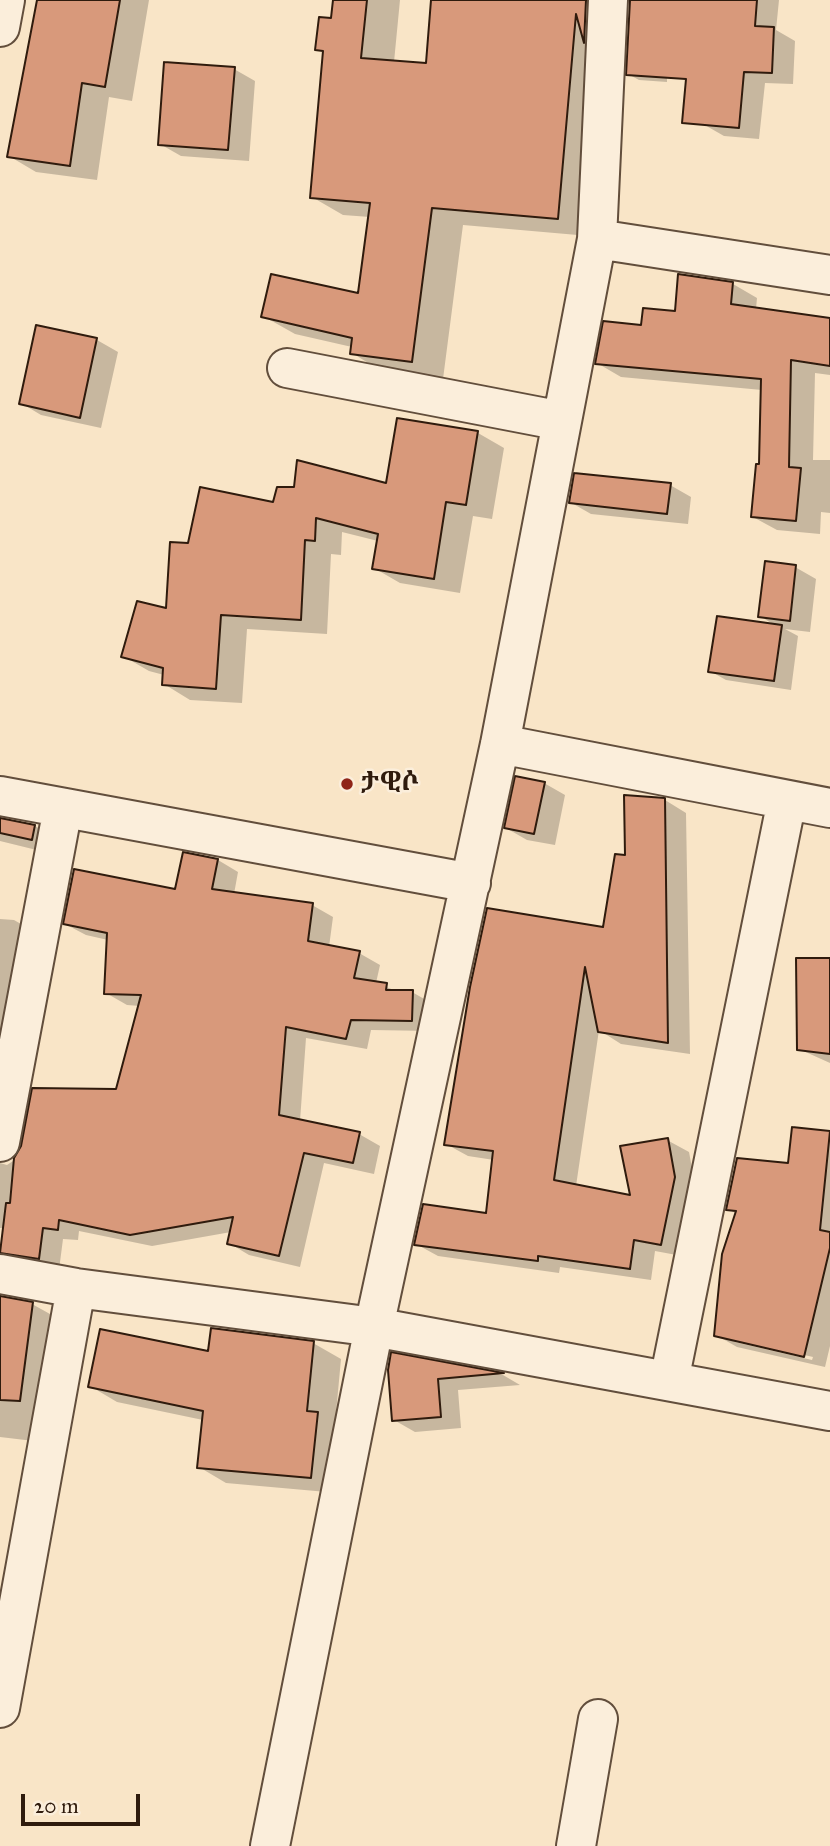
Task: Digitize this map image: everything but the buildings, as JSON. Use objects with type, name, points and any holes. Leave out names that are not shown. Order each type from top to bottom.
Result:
[{"type":"street","points":[[0,27],[5,0]]},
{"type":"street","points":[[270,1846],[374,1327],[500,744],[597,239],[608,0]]},
{"type":"street","points":[[597,239],[830,275]]},
{"type":"street","points":[[287,368],[562,421]]},
{"type":"street","points":[[500,744],[830,808]]},
{"type":"street","points":[[0,796],[471,883]]},
{"type":"street","points":[[669,1381],[787,800]]},
{"type":"street","points":[[0,1142],[63,808]]},
{"type":"street","points":[[0,1274],[76,1289],[374,1327],[830,1411]]},
{"type":"street","points":[[0,1708],[76,1289]]},
{"type":"street","points":[[576,1846],[598,1719]]},
{"type":"place","name":"ታዊሶ","points":[[347,784]]}]
